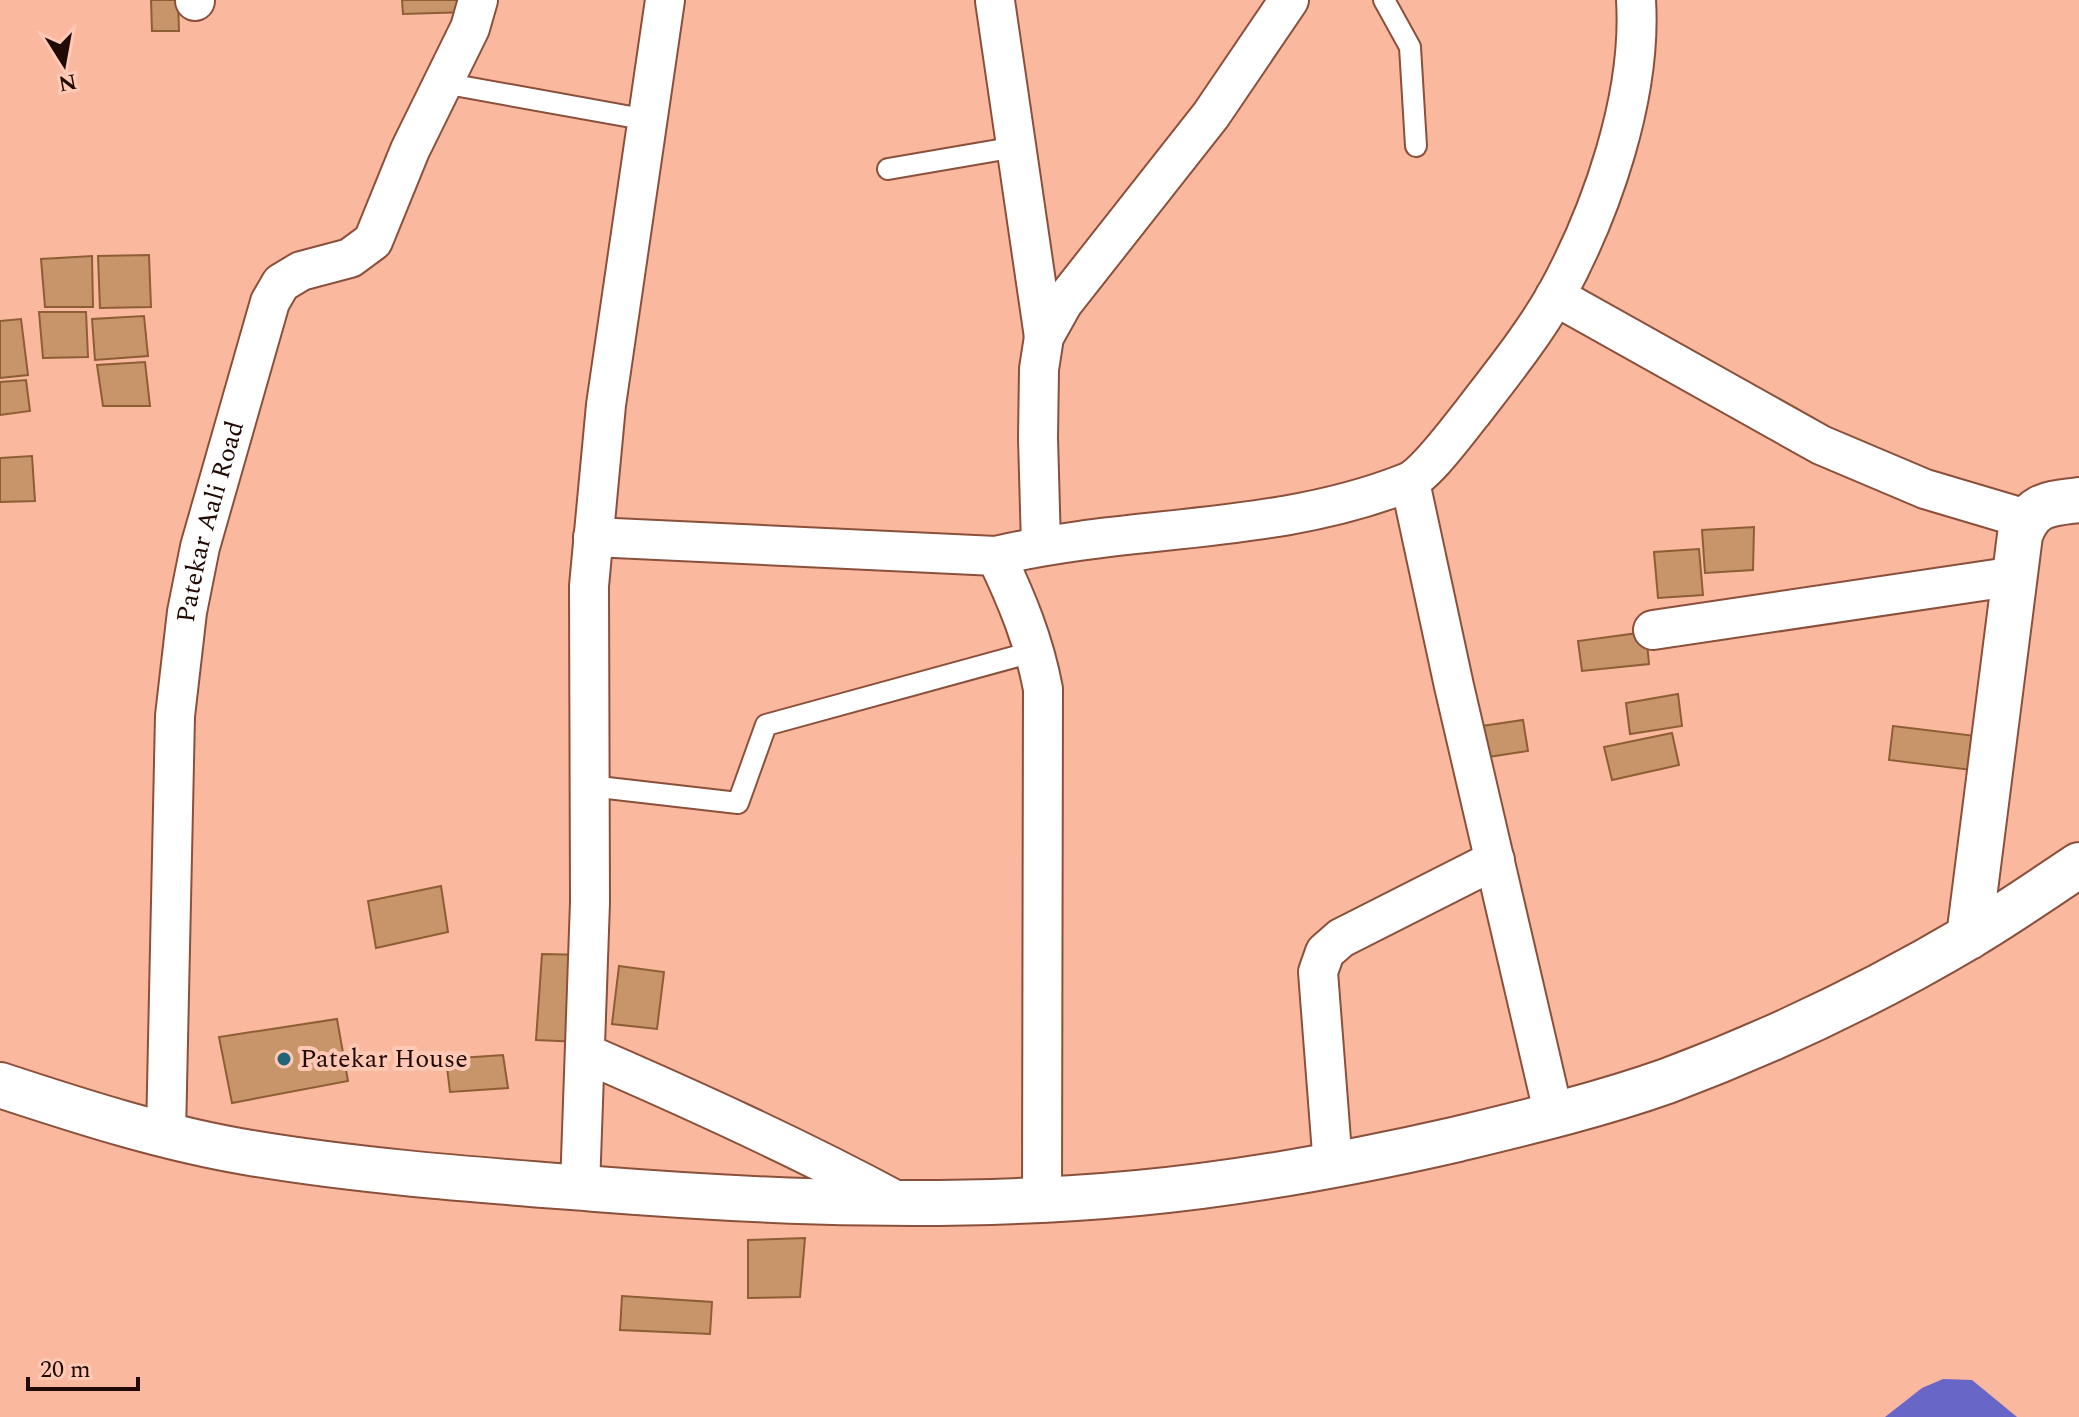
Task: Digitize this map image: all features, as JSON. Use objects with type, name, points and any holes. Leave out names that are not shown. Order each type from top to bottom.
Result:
[{"type":"street","name":"Patekar Aali Road","points":[[166,1134],[175,716],[187,612],[200,547],[270,302],[281,283],[301,271],[350,258],[373,241],[410,150],[470,28],[478,0]]},
{"type":"street","points":[[580,1188],[587,1054],[590,902],[588,630],[593,537],[606,405],[665,0]]},
{"type":"street","points":[[1044,337],[1063,303],[1211,115],[1289,0]]},
{"type":"street","points":[[593,537],[996,556],[1041,545],[1233,524],[1317,508],[1410,482],[1449,442],[1518,352],[1555,296],[1575,257],[1608,177],[1624,115],[1633,62],[1636,0]]},
{"type":"street","points":[[995,1],[1044,337],[1039,369],[1038,438],[1041,545]]},
{"type":"street","points":[[1555,296],[1821,445],[1901,481],[2026,519]]},
{"type":"street","points":[[1410,482],[1554,1116]]},
{"type":"street","points":[[1969,937],[2020,535],[2026,519],[2036,509],[2079,500]]},
{"type":"street","points":[[996,556],[1023,612],[1036,651],[1043,689],[1042,1199]]},
{"type":"street","points":[[1653,630],[2016,576]]},
{"type":"street","points":[[1333,1166],[1318,972],[1325,952],[1341,938],[1495,860]]},
{"type":"street","points":[[0,1085],[75,1110],[250,1153],[580,1188],[816,1203],[1042,1199],[1140,1193],[1333,1166],[1554,1116],[1666,1081],[1826,1014],[1969,937],[2079,865]]},
{"type":"street","points":[[587,1054],[754,1127],[899,1202]]},
{"type":"lane","points":[[1384,0],[1410,47],[1416,146]]},
{"type":"lane","points":[[443,83],[648,120]]},
{"type":"lane","points":[[888,169],[1016,147]]},
{"type":"lane","points":[[590,786],[738,803],[766,725],[1036,651]]},
{"type":"shaded area","points":[[1943,1379],[1972,1380],[2017,1417],[1885,1417],[1922,1388]]},
{"type":"building","points":[[151,0],[178,0],[179,31],[152,31]]},
{"type":"building","points":[[402,0],[469,0],[469,12],[403,14]]},
{"type":"building","points":[[149,255],[151,307],[100,308],[98,256]]},
{"type":"building","points":[[92,256],[93,307],[45,307],[41,259]]},
{"type":"building","points":[[39,312],[86,312],[88,357],[43,358]]},
{"type":"building","points":[[144,316],[148,356],[95,360],[92,319]]},
{"type":"building","points":[[21,319],[28,375],[0,378],[0,321]]},
{"type":"building","points":[[145,362],[150,406],[103,406],[97,365]]},
{"type":"building","points":[[26,380],[30,411],[0,415],[0,382]]},
{"type":"building","points":[[32,456],[35,501],[0,502],[0,458]]},
{"type":"building","points":[[1754,527],[1753,570],[1705,573],[1702,530]]},
{"type":"building","points":[[1699,549],[1703,595],[1658,598],[1654,552]]},
{"type":"building","points":[[1646,632],[1649,664],[1582,671],[1578,641]]},
{"type":"building","points":[[1678,694],[1682,726],[1630,734],[1626,703]]},
{"type":"building","points":[[1523,720],[1528,751],[1475,759],[1468,728]]},
{"type":"building","points":[[1893,726],[1984,737],[1980,771],[1889,760]]},
{"type":"building","points":[[1672,733],[1679,765],[1612,780],[1604,747]]},
{"type":"building","points":[[441,886],[448,932],[376,948],[368,901]]},
{"type":"building","points":[[542,954],[585,955],[581,1042],[536,1040]]},
{"type":"building","points":[[619,966],[664,972],[657,1029],[612,1024]]},
{"type":"building","name":"Patekar House","points":[[337,1019],[348,1081],[232,1103],[219,1037]]},
{"type":"building","points":[[503,1055],[508,1088],[450,1092],[446,1059]]},
{"type":"building","points":[[805,1238],[800,1297],[748,1298],[748,1240]]},
{"type":"building","points":[[622,1296],[712,1302],[710,1334],[620,1330]]},
{"type":"place","name":"Patekar House","points":[[284,1059]]}]
